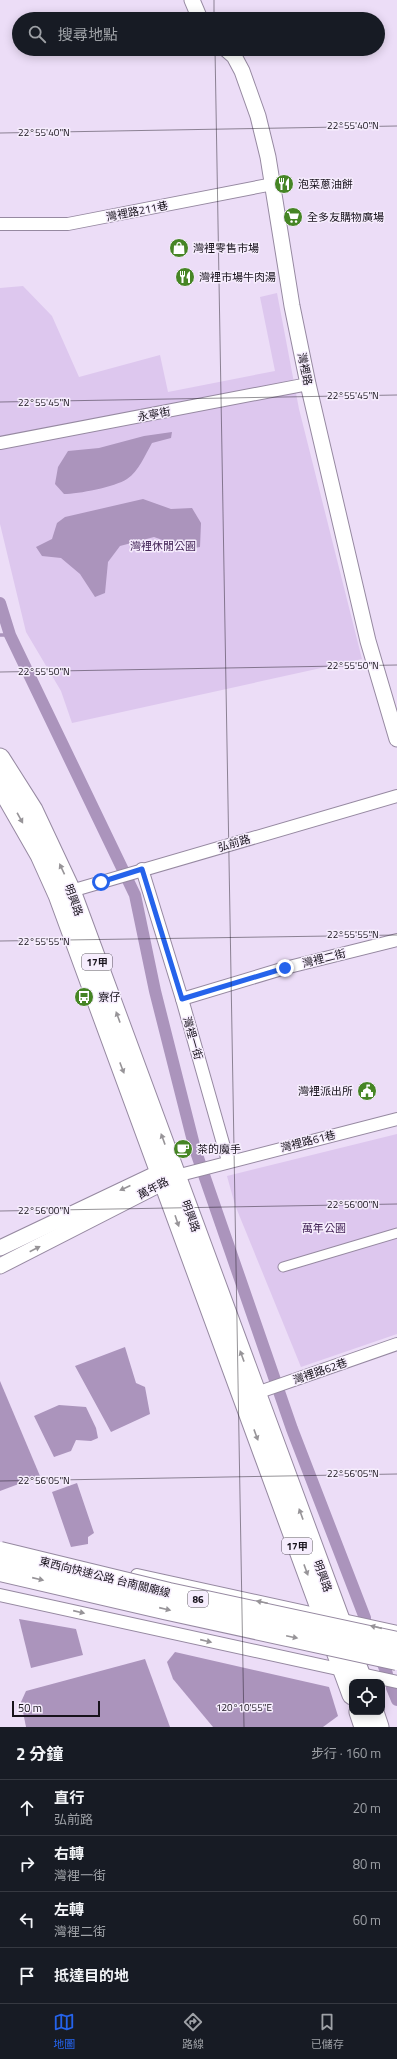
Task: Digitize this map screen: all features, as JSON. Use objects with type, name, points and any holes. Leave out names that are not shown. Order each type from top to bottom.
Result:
[{"type":"highway","name":"東西向快速公路 台南關廟線","points":[[0,1552],[169,1593],[397,1642]]},
{"type":"highway","name":"東西向快速公路 台南關廟線","points":[[0,1570],[164,1609],[397,1660]]},
{"type":"main road","name":"明興路","points":[[0,758],[33,810],[71,891],[173,1176],[256,1393],[331,1617],[356,1676]]},
{"type":"main road","name":"明興路","points":[[0,784],[33,842],[58,895],[173,1176]]},
{"type":"main road","points":[[360,1715],[364,1727]]},
{"type":"main road","points":[[375,1715],[380,1727]]},
{"type":"street","points":[[192,0],[197,12]]},
{"type":"street","name":"灣裡路","points":[[234,56],[242,71],[252,100],[266,150],[273,184],[292,306],[308,384],[368,641],[397,739]]},
{"type":"street","name":"灣裡路211巷","points":[[0,224],[68,224],[273,184]]},
{"type":"street","name":"永寧街","points":[[0,443],[308,384]]},
{"type":"street","name":"弘前路","points":[[71,891],[141,869],[397,796]]},
{"type":"street","name":"灣裡一街","points":[[141,869],[182,999],[224,1162]]},
{"type":"street","name":"灣裡二街","points":[[182,999],[285,968],[397,940]]},
{"type":"street","name":"灣裡路61巷","points":[[173,1176],[397,1118]]},
{"type":"street","name":"萬年路","points":[[0,1248],[173,1176]]},
{"type":"street","name":"萬年路","points":[[0,1266],[173,1176]]},
{"type":"street","points":[[283,1267],[397,1233]]},
{"type":"street","name":"灣裡路62巷","points":[[256,1393],[397,1344]]},
{"type":"street","points":[[0,1543],[103,1568],[397,1632]]},
{"type":"street","points":[[0,1595],[356,1676],[397,1682]]},
{"type":"green space","name":"灣裡休閒公園","points":[[23,286],[52,316],[79,377],[160,355],[168,392],[275,371],[260,297],[277,293],[299,409],[362,659],[72,723],[61,691],[26,632],[0,524],[0,288]]},
{"type":"green space","name":"萬年公園","points":[[397,1134],[397,1334],[301,1367],[235,1205],[227,1176]]},
{"type":"shaded area","points":[[172,432],[171,438],[152,443],[135,472],[121,482],[96,490],[64,494],[55,484],[58,467],[68,451],[99,448],[144,436]]},
{"type":"shaded area","points":[[143,499],[171,509],[192,508],[201,523],[200,547],[188,549],[154,537],[120,546],[108,562],[105,593],[95,597],[80,574],[61,558],[42,556],[36,547],[52,539],[57,523],[65,517]]},
{"type":"shaded area","points":[[125,1347],[136,1383],[145,1387],[150,1414],[111,1432],[75,1366]]},
{"type":"shaded area","points":[[0,1381],[40,1476],[0,1491]]},
{"type":"shaded area","points":[[59,1405],[86,1407],[96,1428],[98,1438],[91,1441],[76,1440],[71,1451],[54,1457],[34,1416]]},
{"type":"shaded area","points":[[77,1483],[94,1533],[88,1537],[88,1544],[71,1547],[52,1492]]},
{"type":"shaded area","points":[[19,1619],[76,1629],[83,1655],[31,1668]]},
{"type":"shaded area","points":[[175,1652],[329,1687],[338,1716],[323,1727],[213,1727],[173,1679],[167,1662]]},
{"type":"shaded area","points":[[145,1659],[170,1727],[26,1727],[21,1702],[26,1691]]},
{"type":"waterway","points":[[0,603],[10,635],[135,895],[155,991],[195,1149],[292,1429],[365,1618]]},
{"type":"waterway","points":[[0,635],[10,635]]},
{"type":"waterway","points":[[379,1654],[387,1674]]},
{"type":"waterway","points":[[392,1688],[397,1700]]},
{"type":"place","name":"泡菜蔥油餅","points":[[284,184]]},
{"type":"place","name":"全多友購物廣場","points":[[293,217]]},
{"type":"place","name":"灣裡零售市場","points":[[179,248]]},
{"type":"place","name":"灣裡市場牛肉湯","points":[[185,277]]},
{"type":"place","name":"寮仔","points":[[84,997]]},
{"type":"place","name":"灣裡派出所","points":[[367,1091]]},
{"type":"place","name":"茶的魔手","points":[[183,1149]]},
{"type":"route","points":[[101,882],[142,869],[182,999],[285,968]]}]
